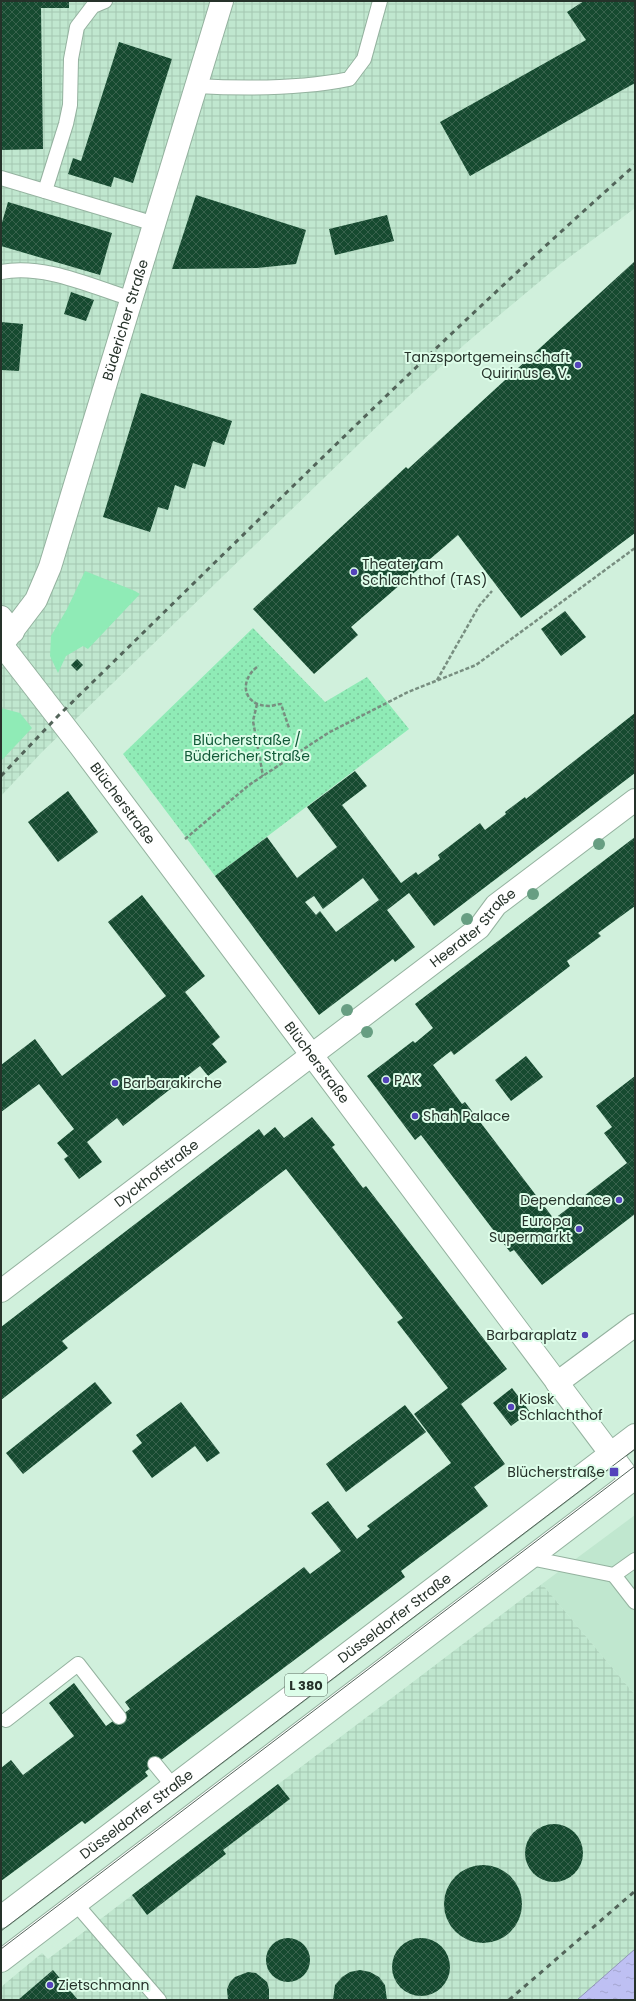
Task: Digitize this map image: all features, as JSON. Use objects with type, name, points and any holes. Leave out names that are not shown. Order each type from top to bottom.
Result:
[{"type":"street","name":"Büdericher Straße","points":[[4,635],[36,600],[50,566],[222,1]]},
{"type":"street","name":"Blücherstraße","points":[[4,635],[163,857],[610,1454],[633,1480]]},
{"type":"street","name":"Heerdter Straße","points":[[311,1055],[479,928],[496,905],[635,800]]},
{"type":"street","name":"Dyckhofstraße","points":[[1,1290],[311,1055]]},
{"type":"street","points":[[557,1383],[635,1325]]},
{"type":"street","name":"Düsseldorfer Straße","points":[[1,1917],[635,1435]]},
{"type":"street","name":"L 380","points":[[1,1961],[633,1480]]},
{"type":"lane","points":[[45,192],[66,124],[70,105],[71,59],[77,27],[93,6],[105,1]]},
{"type":"lane","points":[[196,86],[233,88],[319,85],[349,79],[364,59],[380,1]]},
{"type":"lane","points":[[1,178],[155,224]]},
{"type":"lane","points":[[1,267],[46,272],[132,299]]},
{"type":"lane","points":[[1,272],[18,269]]},
{"type":"lane","points":[[530,1558],[614,1575],[635,1602]]},
{"type":"lane","points":[[614,1575],[635,1560]]},
{"type":"lane","points":[[6,1720],[78,1664],[119,1717]]},
{"type":"lane","points":[[155,1764],[173,1786]]},
{"type":"lane","points":[[76,1904],[159,2000]]},
{"type":"path","points":[[163,857],[249,785],[328,732],[408,692],[476,665],[635,548]]},
{"type":"path","points":[[436,681],[479,606],[492,591]]},
{"type":"path","points":[[256,667],[248,674],[245,683],[247,695],[257,704],[268,706],[281,704],[289,728]]},
{"type":"path","points":[[257,704],[252,721],[263,776]]},
{"type":"shaded area","points":[[1,1],[635,1],[635,208],[563,262],[465,344],[395,409],[42,752],[1,796]]},
{"type":"shaded area","points":[[635,1515],[635,1695],[542,1584]]},
{"type":"shaded area","points":[[542,1584],[635,1695],[635,1949],[577,2000],[1,2000],[1,1987],[42,1953],[48,1959]]},
{"type":"green space","points":[[85,571],[140,594],[88,649],[83,646],[66,656],[58,673],[50,656],[51,636],[67,609]]},
{"type":"green space","name":"Blücherstraße / Büdericher Straße","points":[[253,628],[325,702],[367,677],[409,729],[215,876],[123,754]]},
{"type":"green space","points":[[1,708],[20,713],[32,728],[1,761]]},
{"type":"water","points":[[635,1949],[635,2000],[577,2000]]},
{"type":"building","points":[[1,1],[69,1],[69,8],[41,8],[43,149],[1,150]]},
{"type":"building","points":[[584,1],[635,1],[635,83],[470,176],[440,122],[586,40],[567,12]]},
{"type":"building","points":[[119,42],[172,59],[133,183],[114,177],[111,187],[68,174],[73,158],[81,161]]},
{"type":"building","points":[[196,195],[306,230],[296,264],[257,268],[172,269]]},
{"type":"building","points":[[8,202],[112,233],[100,275],[1,246],[1,226]]},
{"type":"building","points":[[387,215],[394,241],[335,255],[329,229]]},
{"type":"building","name":"Tanzsportgemeinschaft Quirinus e. V.","points":[[635,261],[635,533],[521,618],[458,535],[351,627],[358,635],[314,674],[253,609],[406,467],[408,469]]},
{"type":"building","points":[[71,292],[94,300],[86,321],[64,314]]},
{"type":"building","points":[[1,322],[23,324],[19,371],[1,370]]},
{"type":"building","points":[[141,393],[232,421],[224,445],[213,441],[205,467],[193,463],[185,489],[175,485],[168,510],[158,507],[150,532],[103,517]]},
{"type":"building","points":[[565,611],[586,637],[561,656],[541,629]]},
{"type":"building","points":[[77,659],[83,665],[77,671],[71,665]]},
{"type":"building","points":[[635,713],[635,773],[434,926],[409,893],[387,910],[415,947],[395,962],[393,959],[319,1015],[215,876],[267,837],[297,878],[337,847],[307,807],[355,771],[367,786],[342,805],[401,883],[416,872],[418,875],[440,859],[438,855],[480,823],[485,830],[506,814],[505,812],[525,797],[526,799]],"holes":[[[363,878],[379,900],[336,932],[320,911],[316,915],[305,902],[314,896],[323,909]]]},
{"type":"building","points":[[68,791],[98,832],[58,862],[28,822]]},
{"type":"building","points":[[635,837],[635,906],[598,933],[601,936],[567,961],[570,966],[454,1055],[451,1051],[433,1065],[462,1104],[465,1102],[554,1219],[627,1163],[604,1133],[612,1127],[596,1106],[635,1076],[635,1214],[542,1285],[514,1250],[510,1252],[421,1135],[415,1140],[367,1076],[413,1041],[415,1043],[433,1028],[415,1004]]},
{"type":"building","name":"Barbarakirche","points":[[142,895],[205,976],[185,992],[220,1037],[212,1044],[227,1062],[208,1076],[200,1066],[123,1126],[117,1118],[87,1142],[102,1162],[79,1179],[64,1159],[68,1156],[57,1143],[74,1129],[39,1084],[1,1112],[1,1065],[35,1039],[62,1076],[166,996],[108,922]]},
{"type":"building","points":[[526,1056],[543,1077],[511,1101],[495,1080]]},
{"type":"building","points":[[312,1117],[335,1145],[332,1147],[363,1188],[366,1186],[507,1369],[461,1404],[505,1464],[474,1487],[488,1506],[401,1571],[405,1577],[145,1772],[148,1776],[85,1824],[82,1821],[1,1881],[1,1768],[11,1760],[23,1775],[74,1736],[49,1703],[74,1683],[106,1726],[130,1709],[125,1702],[304,1567],[310,1574],[341,1551],[311,1513],[328,1501],[357,1539],[370,1529],[367,1526],[451,1463],[414,1414],[448,1388],[397,1322],[403,1318],[286,1169],[62,1341],[68,1348],[1,1400],[1,1327],[259,1129],[264,1136],[275,1127],[284,1138]]},
{"type":"building","points":[[95,1382],[112,1403],[23,1474],[6,1453]]},
{"type":"building","name":"Kiosk Schlachthof","points":[[512,1388],[530,1412],[511,1426],[493,1403]]},
{"type":"building","points":[[181,1402],[220,1453],[207,1462],[195,1446],[152,1478],[132,1451],[142,1443],[136,1435]]},
{"type":"building","points":[[405,1405],[426,1432],[346,1492],[326,1464]]},
{"type":"building","points":[[278,1784],[290,1799],[223,1850],[226,1854],[147,1915],[132,1895]]},
{"type":"building","points":[[548,1824],[560,1824],[575,1832],[583,1847],[583,1859],[575,1874],[560,1882],[548,1882],[533,1874],[525,1859],[525,1847],[533,1832]]},
{"type":"building","points":[[483,1865],[498,1868],[511,1876],[519,1889],[522,1904],[519,1919],[511,1932],[498,1940],[483,1943],[468,1940],[455,1932],[447,1919],[444,1904],[447,1889],[455,1876],[468,1868]]},
{"type":"building","points":[[284,1938],[292,1938],[297,1939],[304,1944],[309,1951],[309,1969],[304,1976],[297,1981],[284,1982],[276,1979],[269,1972],[266,1964],[266,1956],[269,1948],[276,1941]]},
{"type":"building","points":[[415,1938],[427,1938],[442,1946],[450,1961],[450,1973],[442,1988],[427,1996],[415,1996],[400,1988],[392,1973],[392,1961],[400,1946]]},
{"type":"building","name":"Zietschmann","points":[[53,1970],[78,2000],[18,2000]]},
{"type":"building","points":[[360,1970],[370,1972],[379,1977],[385,1985],[387,2000],[333,2000],[335,1985],[342,1977],[350,1972]]},
{"type":"building","points":[[248,1972],[256,1973],[267,1982],[269,1989],[269,2000],[228,2000],[227,1989],[230,1982],[235,1977]]},
{"type":"tram line","points":[[1,1931],[635,1449]]},
{"type":"tram line","points":[[1,1949],[635,1466]]},
{"type":"railway","points":[[1,776],[57,717],[415,368],[635,165]]},
{"type":"railway","points":[[509,2000],[635,1891]]},
{"type":"place","name":"Tanzsportgemeinschaft Quirinus e. V.","points":[[578,365]]},
{"type":"place","name":"Theater am Schlachthof (TAS)","points":[[354,572]]},
{"type":"place","name":"PAK","points":[[386,1080]]},
{"type":"place","name":"Barbarakirche","points":[[115,1083]]},
{"type":"place","name":"Shah Palace","points":[[415,1116]]},
{"type":"place","name":"Dependance","points":[[619,1200]]},
{"type":"place","name":"Europa Supermarkt","points":[[579,1229]]},
{"type":"place","name":"Barbaraplatz","points":[[585,1335]]},
{"type":"place","name":"Kiosk Schlachthof","points":[[511,1407]]},
{"type":"place","name":"Blücherstraße","points":[[614,1472]]},
{"type":"place","name":"Zietschmann","points":[[50,1985]]}]
